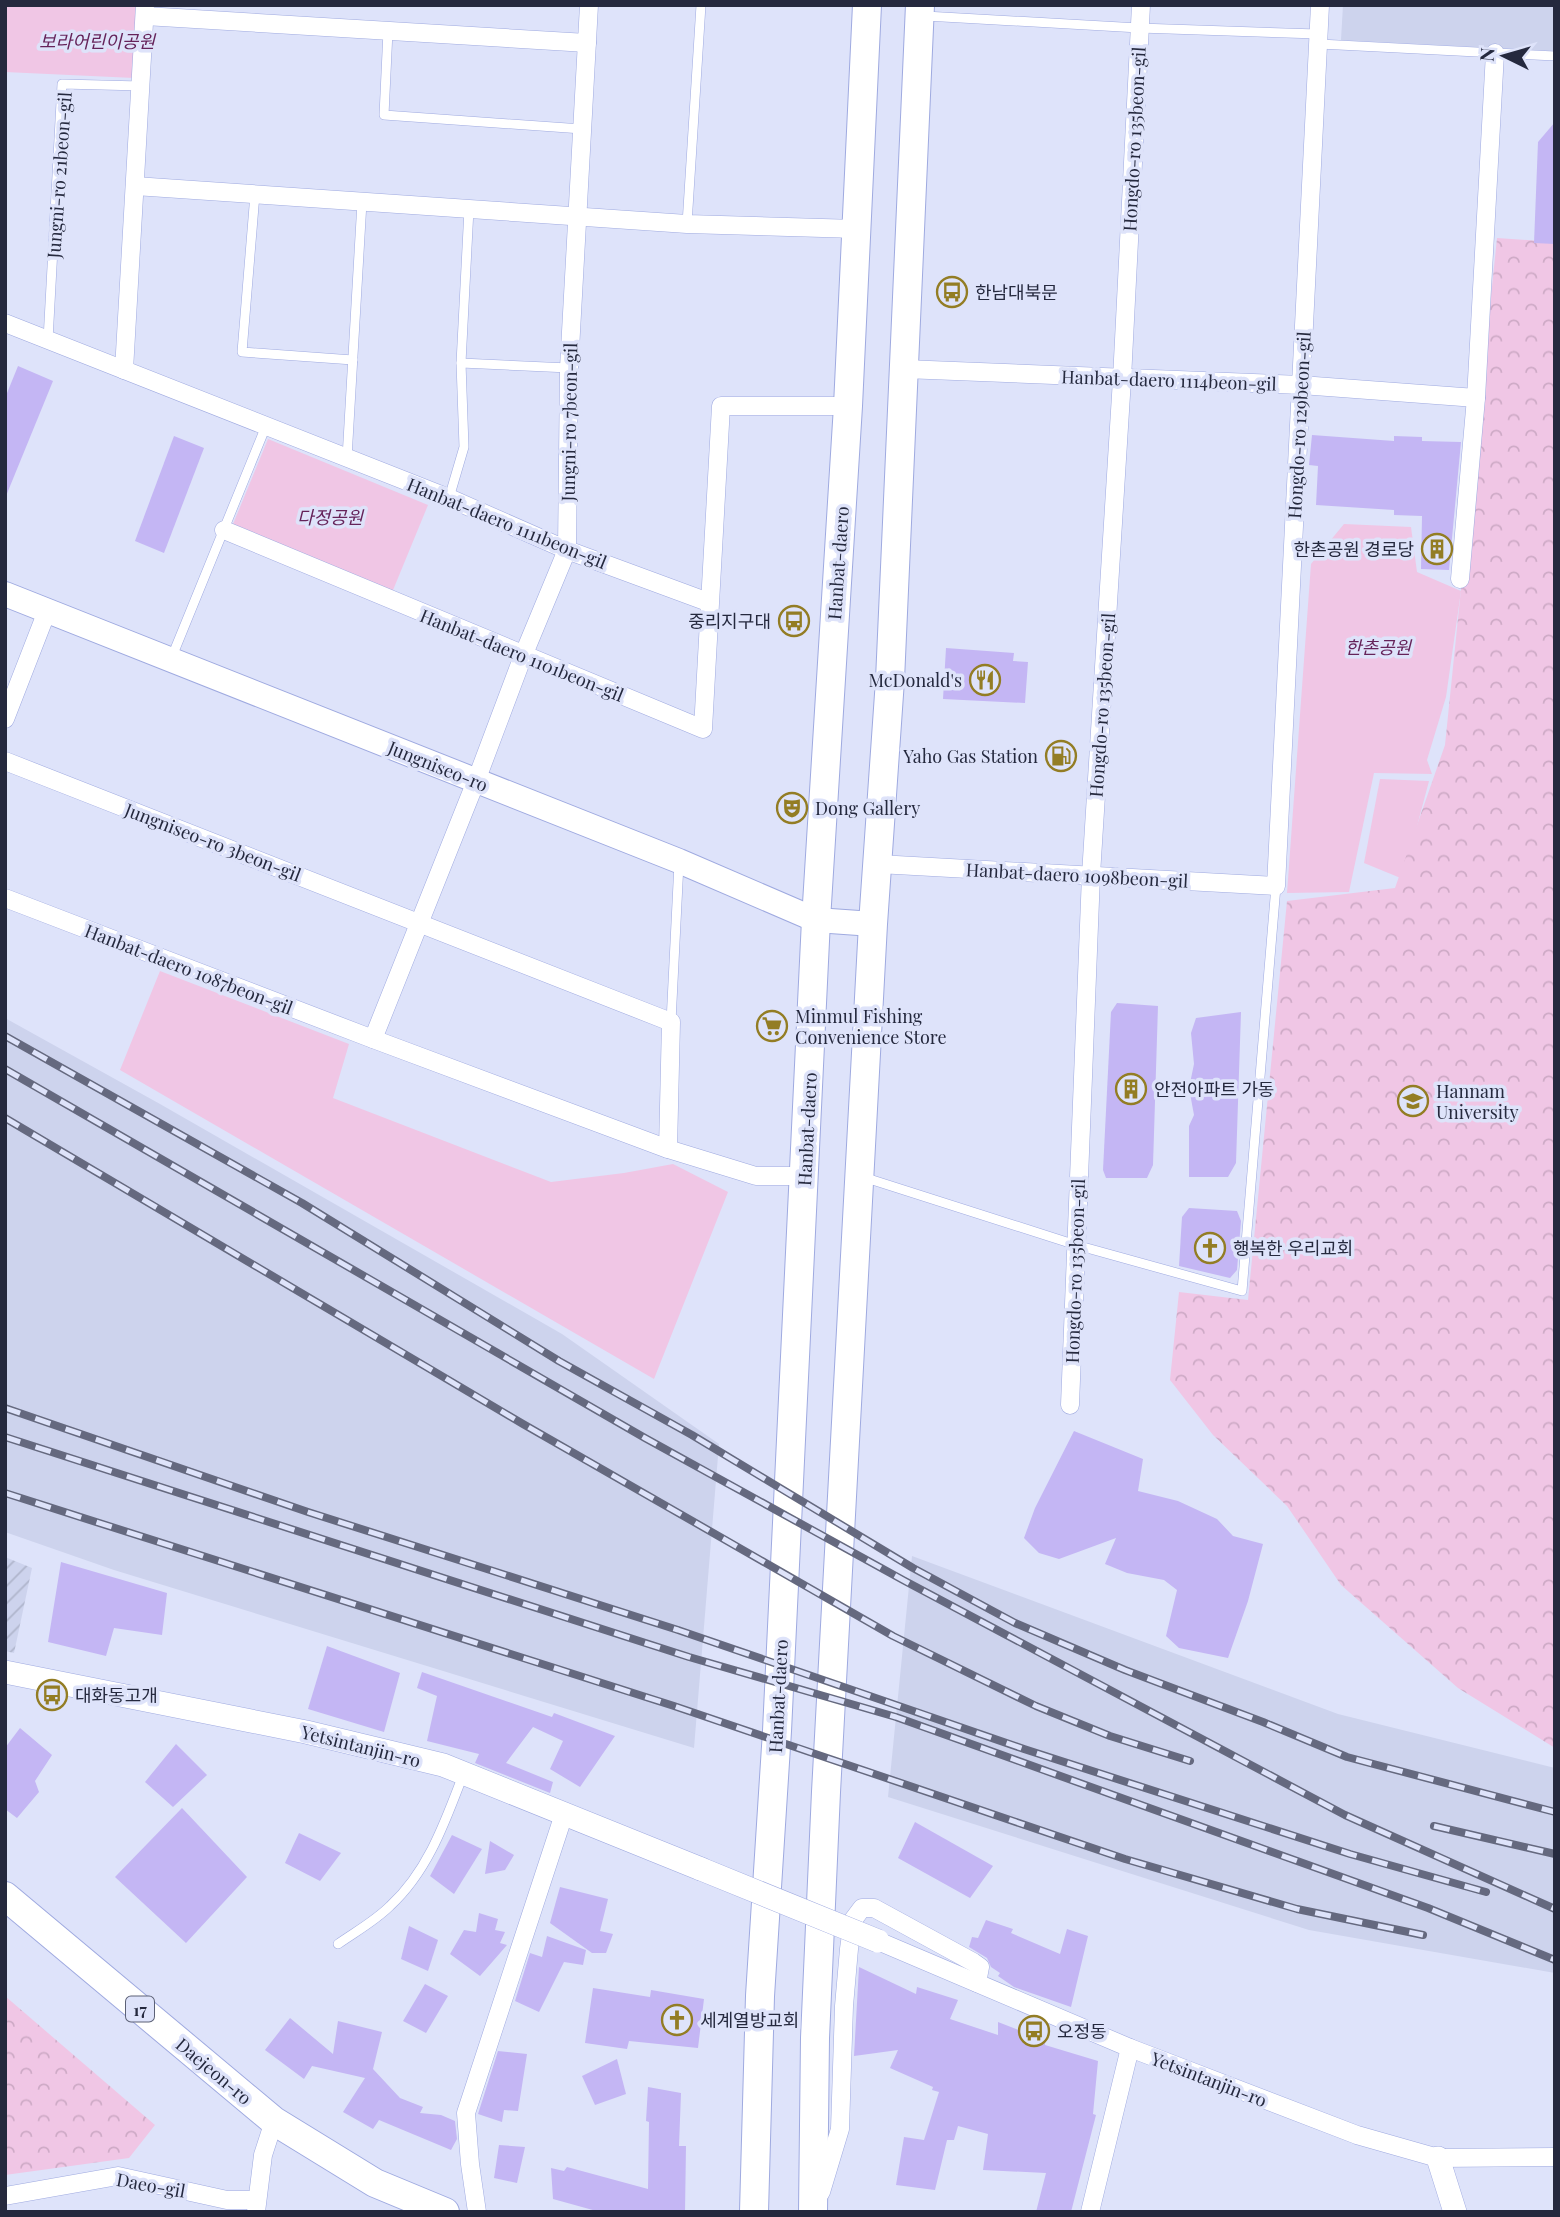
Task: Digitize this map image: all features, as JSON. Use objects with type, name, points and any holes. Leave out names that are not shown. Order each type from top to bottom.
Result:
[{"type":"main road","name":"Hanbat-daero","points":[[754,2212],[760,1996],[777,1731],[816,920],[848,406],[867,5]]},
{"type":"main road","points":[[813,2212],[815,2024],[858,1176],[890,680],[920,10]]},
{"type":"main road","name":"Jungniseo-ro","points":[[5,594],[679,861],[816,920],[873,923]]},
{"type":"main road","name":"Daejeon-ro","points":[[5,1896],[274,2122],[375,2183],[445,2212]]},
{"type":"street","name":"Jungni-ro 7beon-gil","points":[[476,781],[567,550],[569,368],[589,5]]},
{"type":"street","name":"Hongdo-ro 135beon-gil","points":[[1070,1405],[1091,875],[1122,380],[1141,5]]},
{"type":"street","name":"Hongdo-ro 129beon-gil","points":[[1276,886],[1320,5]]},
{"type":"street","points":[[124,370],[145,11],[388,31],[587,43]]},
{"type":"street","points":[[1460,579],[1476,398],[1496,53]]},
{"type":"street","points":[[135,186],[687,224],[857,229]]},
{"type":"street","name":"Hanbat-daero 1111beon-gil","points":[[5,323],[449,498],[567,550],[709,602]]},
{"type":"street","name":"Hanbat-daero 1114beon-gil","points":[[904,369],[1122,380],[1301,385],[1476,398]]},
{"type":"street","points":[[709,602],[721,406],[848,406]]},
{"type":"street","name":"Hanbat-daero 1101beon-gil","points":[[224,530],[704,729],[709,602]]},
{"type":"street","points":[[5,719],[47,611]]},
{"type":"street","name":"Jungniseo-ro 3beon-gil","points":[[5,761],[671,1022]]},
{"type":"street","points":[[373,1040],[476,781]]},
{"type":"street","name":"Hanbat-daero 1098beon-gil","points":[[878,864],[1276,886]]},
{"type":"street","name":"Hanbat-daero 1087beon-gil","points":[[5,898],[373,1040],[668,1149],[755,1176],[805,1176]]},
{"type":"street","points":[[668,1149],[671,1022]]},
{"type":"street","name":"Yetsintanjin-ro","points":[[5,1672],[306,1732],[443,1765],[878,1941],[1130,2048],[1357,2135],[1438,2158],[1555,2157]]},
{"type":"street","points":[[477,2212],[466,2113],[564,1814]]},
{"type":"street","points":[[813,2212],[840,2129],[844,2006],[853,1920],[862,1908],[874,1908],[980,1967],[977,1983]]},
{"type":"street","points":[[1096,2210],[1130,2048]]},
{"type":"street","points":[[256,2206],[262,2155],[274,2122]]},
{"type":"street","points":[[1438,2158],[1455,2212]]},
{"type":"street","name":"Daeo-gil","points":[[5,2196],[118,2176],[256,2206]]},
{"type":"lane","points":[[687,224],[701,5]]},
{"type":"lane","points":[[920,10],[1139,28],[1555,56]]},
{"type":"lane","points":[[388,31],[384,115],[582,129]]},
{"type":"lane","name":"Jungni-ro 21beon-gil","points":[[48,340],[62,85],[141,86]]},
{"type":"lane","points":[[255,194],[242,352],[353,360]]},
{"type":"lane","points":[[347,458],[362,202]]},
{"type":"lane","points":[[449,498],[464,447],[461,363],[469,209]]},
{"type":"lane","points":[[461,363],[569,368]]},
{"type":"lane","points":[[171,661],[266,426]]},
{"type":"lane","points":[[671,1022],[679,861]]},
{"type":"lane","points":[[858,1176],[1076,1245],[1242,1292],[1276,886]]},
{"type":"lane","points":[[338,1944],[389,1907],[415,1879],[442,1830],[463,1774]]},
{"type":"shaded area","points":[[1343,5],[1555,5],[1555,51],[1341,40]]},
{"type":"shaded area","points":[[5,1018],[562,1334],[719,1444],[694,1748],[114,1570],[5,1532]]},
{"type":"shaded area","points":[[912,1556],[1338,1714],[1555,1768],[1555,1973],[1309,1930],[888,1797]]},
{"type":"shaded area","points":[[5,1557],[32,1568],[14,1653],[5,1651]]},
{"type":"green space","name":"보라어린이공원","points":[[5,5],[138,5],[134,78],[5,72]]},
{"type":"green space","name":"Hannam University","points":[[1497,238],[1555,242],[1555,1748],[1458,1688],[1341,1585],[1287,1506],[1213,1435],[1170,1380],[1179,1292],[1248,1300],[1287,901],[1395,888],[1445,745]]},
{"type":"green space","name":"다정공원","points":[[268,439],[428,505],[391,595],[231,529]]},
{"type":"green space","name":"한촌공원","points":[[1344,524],[1411,527],[1417,572],[1461,591],[1446,697],[1427,760],[1432,774],[1374,773],[1349,892],[1287,893],[1311,564]]},
{"type":"green space","points":[[1380,779],[1429,781],[1403,879],[1364,863]]},
{"type":"green space","points":[[160,971],[349,1044],[333,1098],[551,1182],[673,1164],[728,1192],[654,1379],[120,1070]]},
{"type":"green space","points":[[5,1996],[155,2125],[129,2158],[5,2175]]},
{"type":"building","points":[[1555,122],[1555,244],[1534,243],[1538,142]]},
{"type":"building","points":[[18,366],[53,381],[6,496],[5,398]]},
{"type":"building","points":[[1312,435],[1394,441],[1394,436],[1422,437],[1422,441],[1461,442],[1449,570],[1421,569],[1422,516],[1394,515],[1394,510],[1316,505],[1318,466],[1309,465]]},
{"type":"building","points":[[174,436],[204,448],[164,553],[135,541]]},
{"type":"building","name":"McDonald's","points":[[946,648],[1014,653],[1013,661],[1028,662],[1025,703],[943,699]]},
{"type":"building","name":"안전아파트 가동","points":[[1117,1003],[1158,1006],[1153,1165],[1147,1178],[1106,1178],[1103,1170],[1111,1012]]},
{"type":"building","points":[[1241,1012],[1236,1163],[1228,1177],[1189,1177],[1189,1126],[1194,1115],[1189,1088],[1194,1064],[1191,1033],[1196,1018]]},
{"type":"building","name":"행복한 우리교회","points":[[1189,1208],[1237,1211],[1241,1221],[1237,1270],[1230,1278],[1179,1266],[1182,1217]]},
{"type":"building","points":[[1074,1431],[1143,1459],[1138,1491],[1178,1501],[1217,1519],[1233,1536],[1263,1544],[1248,1601],[1228,1658],[1179,1648],[1166,1636],[1177,1590],[1164,1580],[1127,1573],[1105,1564],[1116,1538],[1059,1559],[1039,1553],[1024,1538],[1035,1508]]},
{"type":"building","points":[[61,1562],[167,1593],[162,1635],[114,1628],[106,1656],[48,1642]]},
{"type":"building","points":[[327,1646],[400,1673],[384,1732],[308,1709]]},
{"type":"building","points":[[422,1672],[552,1717],[554,1713],[615,1736],[580,1787],[550,1769],[563,1741],[533,1727],[506,1763],[553,1782],[550,1793],[475,1763],[479,1754],[427,1741],[437,1696],[417,1688]]},
{"type":"building","points":[[20,1728],[52,1755],[35,1781],[39,1792],[17,1818],[5,1809],[5,1748]]},
{"type":"building","points":[[176,1744],[207,1775],[173,1807],[145,1782]]},
{"type":"building","points":[[182,1808],[247,1877],[186,1943],[115,1877]]},
{"type":"building","points":[[915,1822],[993,1866],[970,1898],[898,1858]]},
{"type":"building","points":[[299,1833],[341,1853],[320,1881],[285,1863]]},
{"type":"building","points":[[452,1835],[482,1849],[454,1894],[430,1876]]},
{"type":"building","points":[[490,1841],[514,1855],[505,1870],[485,1874]]},
{"type":"building","points":[[560,1887],[608,1899],[600,1931],[613,1934],[606,1953],[592,1953],[550,1923]]},
{"type":"building","points":[[479,1913],[498,1919],[495,1930],[505,1932],[500,1943],[507,1945],[480,1976],[450,1954],[464,1930],[476,1932]]},
{"type":"building","points":[[986,1920],[1013,1929],[1011,1933],[1060,1954],[1067,1929],[1088,1936],[1071,2007],[1014,1987],[998,1976],[1000,1973],[991,1967],[987,1958],[969,1947],[972,1937],[978,1938]]},
{"type":"building","points":[[409,1926],[438,1940],[428,1971],[401,1959]]},
{"type":"building","points":[[547,1936],[586,1950],[583,1965],[564,1962],[539,2012],[515,2001],[530,1953],[542,1957]]},
{"type":"building","points":[[859,1967],[916,1994],[917,1987],[958,2000],[950,2019],[998,2035],[998,2022],[1045,2040],[1045,2045],[1098,2061],[1093,2114],[1096,2115],[1071,2212],[1036,2212],[1046,2173],[983,2170],[988,2134],[958,2126],[954,2140],[947,2140],[935,2190],[896,2185],[904,2137],[924,2140],[939,2092],[890,2068],[898,2050],[854,2056]]},
{"type":"building","points":[[425,1984],[448,1996],[426,2033],[403,2021]]},
{"type":"building","points":[[593,1988],[650,1997],[651,1990],[704,1999],[698,2048],[629,2041],[627,2049],[585,2043]]},
{"type":"building","points":[[290,2018],[333,2054],[338,2021],[382,2032],[373,2069],[400,2098],[423,2107],[420,2113],[441,2115],[455,2121],[457,2139],[451,2150],[379,2120],[373,2129],[343,2112],[365,2078],[312,2066],[304,2079],[265,2050]]},
{"type":"building","points":[[498,2051],[527,2054],[518,2111],[504,2110],[502,2122],[478,2114]]},
{"type":"building","points":[[617,2059],[626,2094],[595,2105],[582,2076]]},
{"type":"building","points":[[648,2087],[681,2093],[679,2146],[686,2146],[685,2212],[600,2212],[553,2199],[551,2168],[564,2171],[567,2167],[648,2189]]},
{"type":"building","points":[[499,2145],[525,2147],[517,2183],[494,2178]]},
{"type":"railway","points":[[5,1036],[302,1203],[559,1361],[692,1435],[913,1568],[1015,1623],[1125,1670],[1347,1757],[1555,1812]]},
{"type":"railway","points":[[5,1069],[645,1438],[903,1580],[1345,1815],[1555,1909]]},
{"type":"railway","points":[[5,1118],[523,1424],[893,1636],[1036,1706],[1110,1736],[1190,1761]]},
{"type":"railway","points":[[5,1408],[308,1512],[678,1630],[1024,1749],[1350,1854],[1486,1892]]},
{"type":"railway","points":[[5,1437],[689,1657],[896,1717],[1428,1908],[1555,1960]]},
{"type":"railway","points":[[5,1493],[674,1706],[1125,1859],[1297,1909],[1423,1935]]},
{"type":"railway","points":[[1434,1826],[1555,1854]]},
{"type":"place","name":"한남대북문","points":[[952,292]]},
{"type":"place","name":"한촌공원 경로당","points":[[1437,549]]},
{"type":"place","name":"중리지구대","points":[[794,621]]},
{"type":"place","name":"McDonald's","points":[[985,680]]},
{"type":"place","name":"Yaho Gas Station","points":[[1061,756]]},
{"type":"place","name":"Dong Gallery","points":[[792,808]]},
{"type":"place","name":"Minmul Fishing Convenience Store","points":[[772,1026]]},
{"type":"place","name":"안전아파트 가동","points":[[1131,1089]]},
{"type":"place","name":"Hannam University","points":[[1413,1101]]},
{"type":"place","name":"행복한 우리교회","points":[[1210,1248]]},
{"type":"place","name":"대화동고개","points":[[52,1695]]},
{"type":"place","name":"세계열방교회","points":[[677,2020]]},
{"type":"place","name":"오정동","points":[[1034,2031]]}]
